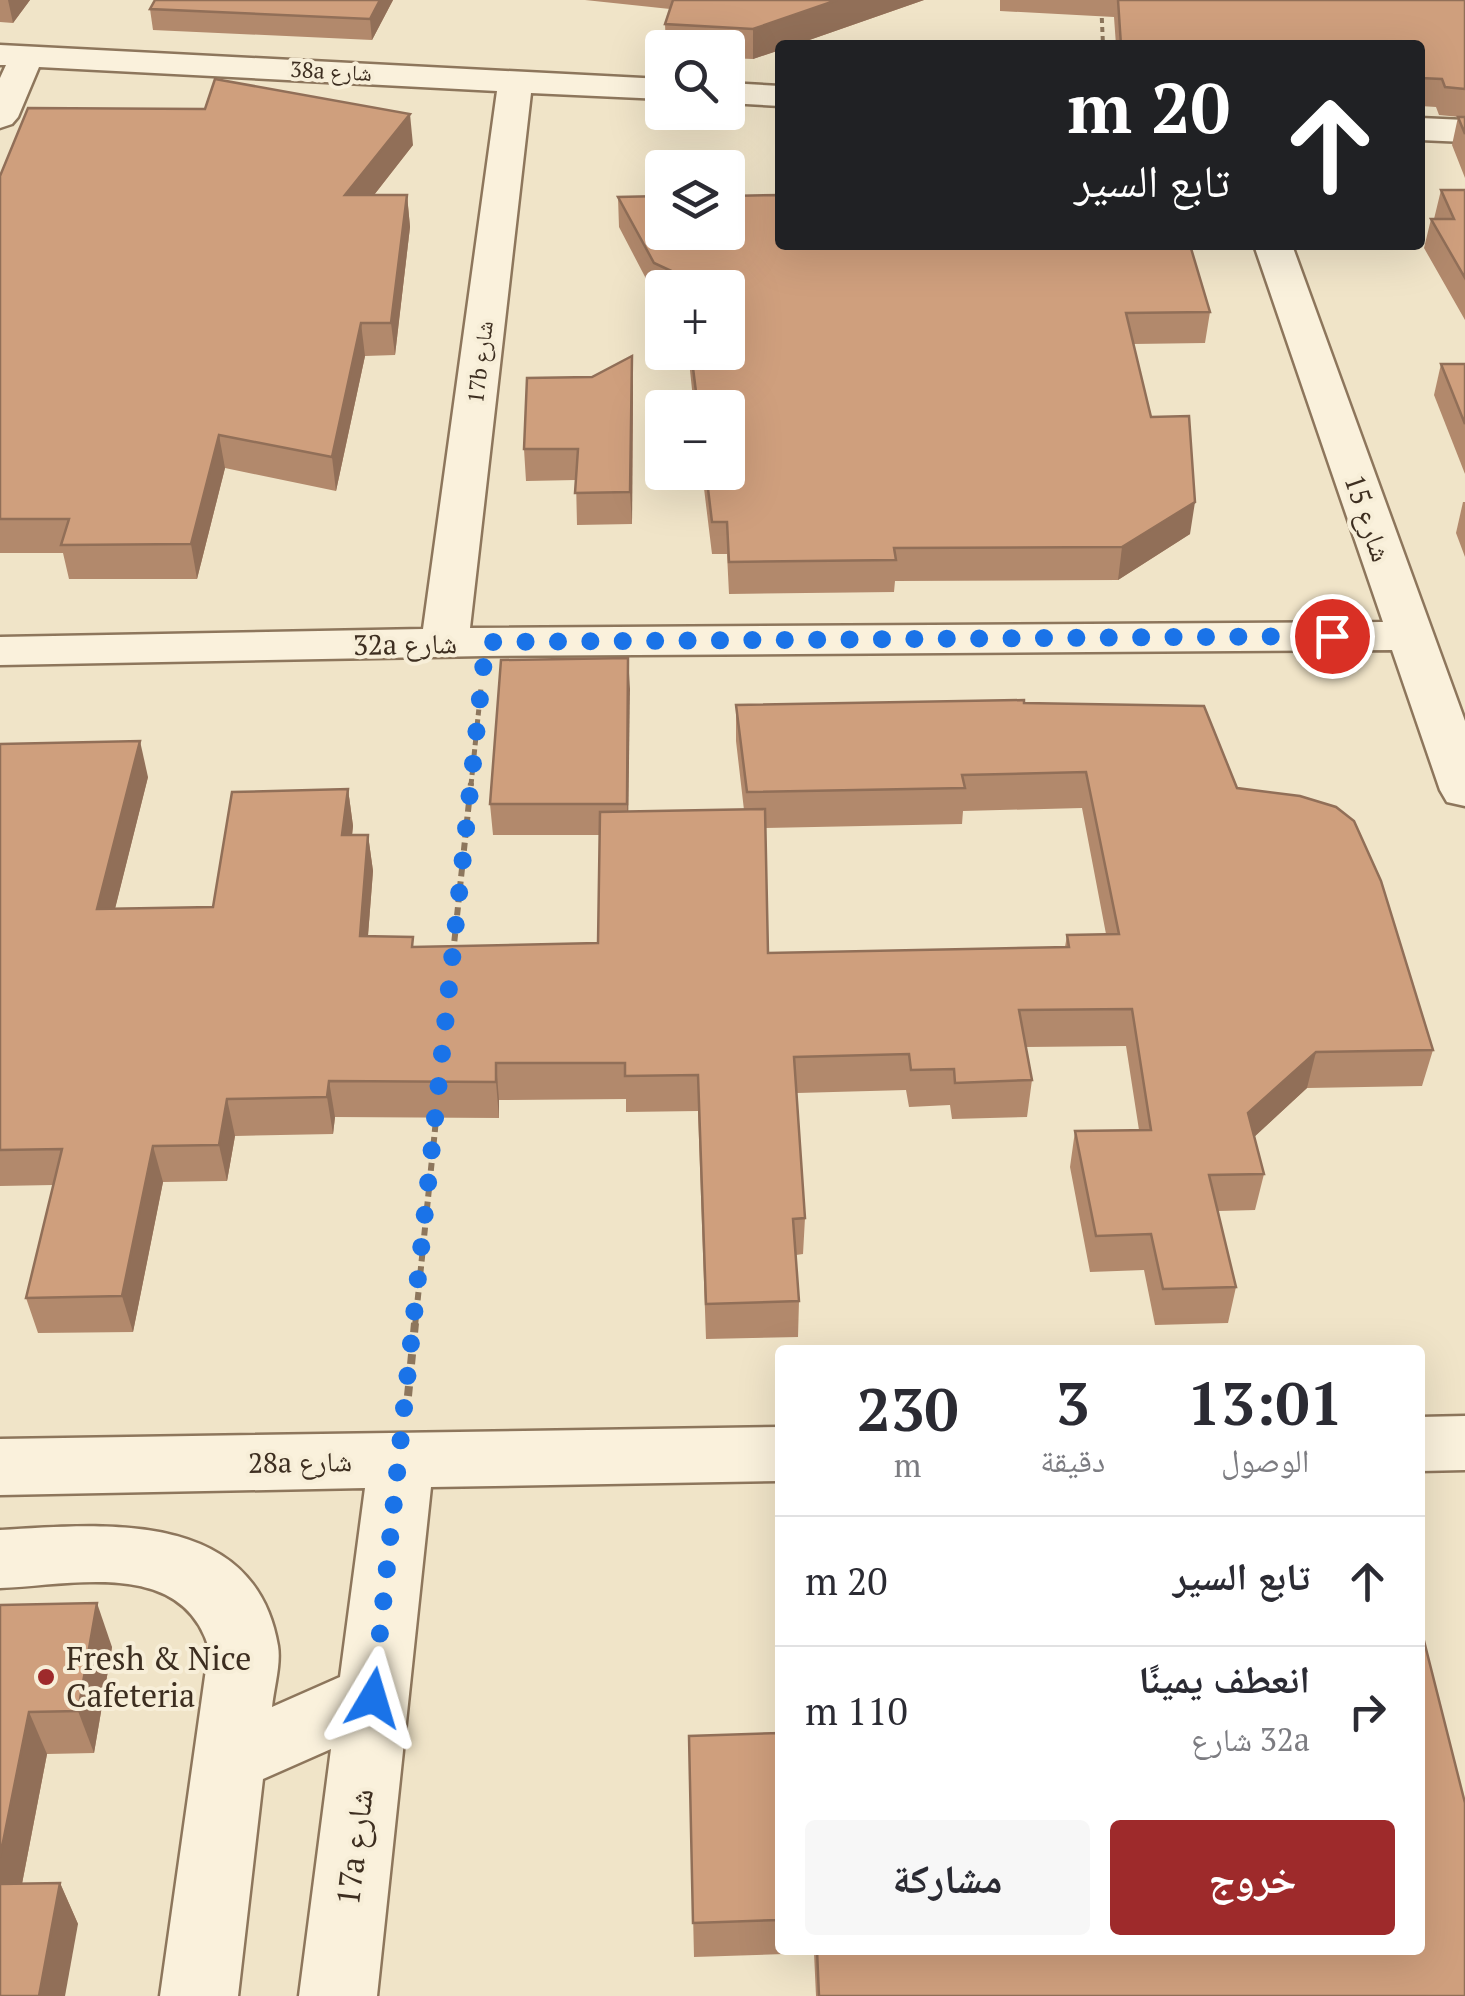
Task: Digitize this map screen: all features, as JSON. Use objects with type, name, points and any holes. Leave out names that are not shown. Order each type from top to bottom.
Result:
[{"type":"street","name":"38a شارع","points":[[14,55],[645,88]]},
{"type":"street","points":[[0,117],[14,55]]},
{"type":"street","name":"17b شارع","points":[[465,642],[515,81]]},
{"type":"street","points":[[745,93],[775,96]]},
{"type":"street","points":[[1425,129],[1465,131]]},
{"type":"street","name":"شارع 15","points":[[1275,250],[1465,790]]},
{"type":"street","name":"32a شارع","points":[[0,651],[465,642],[1409,636]]},
{"type":"street","points":[[1425,1444],[1465,1443]]},
{"type":"street","name":"28a شارع","points":[[0,1466],[775,1454]]},
{"type":"street","name":"17a شارع","points":[[338,1996],[401,1460]]},
{"type":"street","points":[[0,1558],[151,1556],[196,1573],[228,1605],[244,1648],[199,1996]]},
{"type":"street","points":[[232,1758],[373,1698]]},
{"type":"path","points":[[1101,0],[1104,40]]},
{"type":"path","points":[[451,973],[465,642]]},
{"type":"path","points":[[401,1460],[439,1090]]},
{"type":"building","points":[[155,0],[380,0],[370,19],[150,9]]},
{"type":"building","points":[[673,0],[837,0],[753,29],[665,24]]},
{"type":"building","points":[[1118,0],[1465,0],[1465,89],[1445,87],[1442,79],[1425,78],[1425,40],[1121,40]]},
{"type":"building","points":[[215,79],[410,114],[345,195],[407,195],[391,323],[361,323],[332,457],[219,435],[191,544],[61,545],[69,519],[0,519],[0,176],[28,108],[205,109]]},
{"type":"building","points":[[1441,190],[1465,190],[1465,278],[1431,219],[1454,219]]},
{"type":"building","points":[[775,195],[775,250],[1191,250],[1210,312],[1126,313],[1151,417],[1189,416],[1195,502],[1122,547],[894,548],[896,560],[729,562],[727,522],[712,522],[708,490],[745,490],[745,390],[696,390],[693,370],[745,370],[745,270],[669,270],[654,263],[647,250],[745,250],[745,196]]},
{"type":"building","points":[[645,196],[645,246],[618,197]]},
{"type":"building","points":[[632,356],[630,492],[575,493],[578,449],[524,449],[527,378],[592,377]]},
{"type":"building","points":[[1441,364],[1465,364],[1465,424]]},
{"type":"building","points":[[628,658],[627,804],[490,804],[501,660]]},
{"type":"building","points":[[1024,700],[1204,706],[1237,788],[1300,796],[1336,807],[1354,821],[1381,881],[1433,1050],[1316,1052],[1248,1113],[1264,1174],[1209,1175],[1236,1287],[1163,1289],[1151,1234],[1096,1236],[1075,1131],[1151,1130],[1132,1009],[1019,1010],[1032,1080],[955,1083],[954,1069],[911,1070],[909,1054],[794,1057],[805,1218],[793,1219],[799,1301],[706,1304],[698,1075],[625,1076],[625,1063],[496,1063],[496,1082],[329,1081],[327,1097],[227,1099],[219,1145],[153,1146],[122,1296],[26,1298],[62,1149],[0,1150],[0,744],[140,741],[97,909],[213,907],[232,792],[348,789],[342,835],[368,835],[360,936],[413,937],[412,947],[598,943],[600,812],[765,809],[768,953],[1069,947],[1067,935],[1119,934],[1086,772],[962,775],[965,788],[747,792],[736,705]]},
{"type":"building","points":[[97,1603],[78,1711],[29,1712],[0,1857],[0,1605]]},
{"type":"building","points":[[1425,1645],[1465,1803],[1465,1996],[819,1996],[817,1955],[1425,1955]]},
{"type":"building","points":[[775,1733],[775,1920],[693,1923],[689,1736]]},
{"type":"building","points":[[60,1883],[39,1996],[0,1996],[0,1884]]},
{"type":"place","name":"Fresh & Nice Cafeteria","points":[[46,1677]]},
{"type":"route","points":[[373,1698],[486,642],[1332,636]]}]
